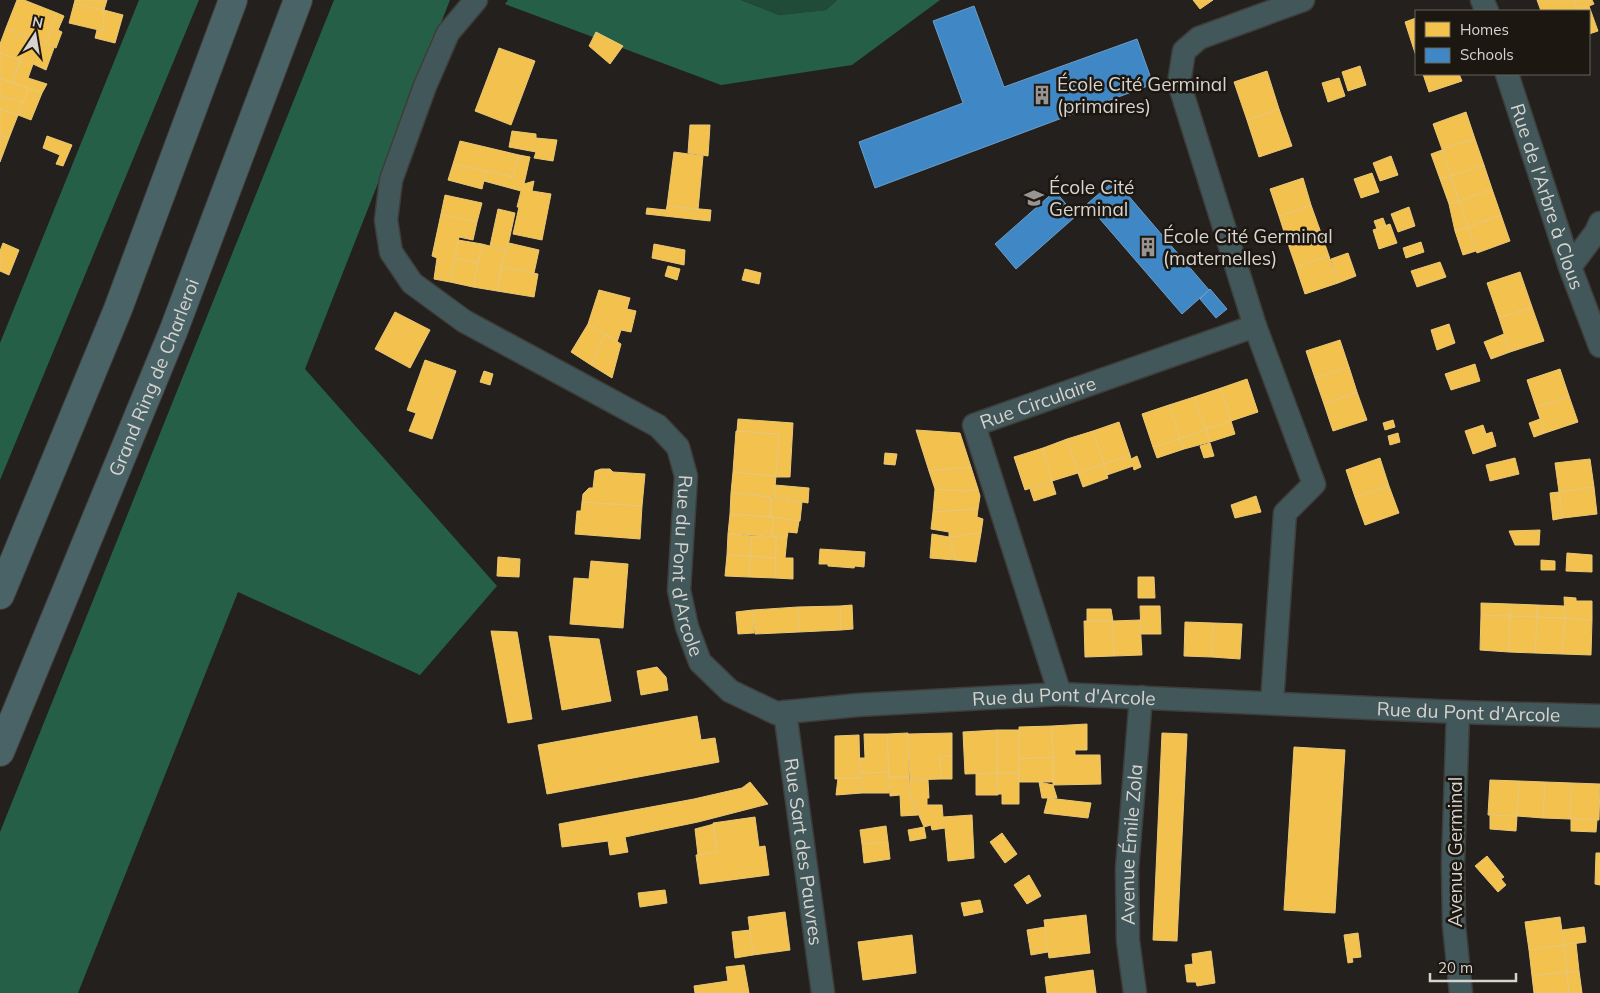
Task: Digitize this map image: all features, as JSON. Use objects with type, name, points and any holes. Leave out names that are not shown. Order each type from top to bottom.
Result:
[{"type":"highway","points":[[0,595],[118,309],[233,0]]},
{"type":"highway","name":"Grand Ring de Charleroi","points":[[0,752],[173,332],[298,0]]},
{"type":"street","name":"Rue du Pont d'Arcole","points":[[476,0],[448,33],[425,86],[390,180],[386,220],[391,252],[412,283],[464,321],[658,426],[678,447],[686,476],[679,590],[687,627],[700,662],[730,691],[776,713],[858,705],[1060,694],[1458,712],[1600,716]]},
{"type":"street","points":[[1272,703],[1285,513],[1314,484],[1255,326],[1178,83],[1184,51],[1199,38],[1303,0]]},
{"type":"street","name":"Rue de l'Arbre à Clous","points":[[1507,75],[1570,267],[1600,346]]},
{"type":"street","points":[[1570,267],[1596,232],[1600,223]]},
{"type":"street","name":"Rue Circulaire","points":[[1060,694],[974,425],[1255,326]]},
{"type":"street","name":"Avenue Émile Zola","points":[[1134,993],[1128,941],[1127,869],[1141,697]]},
{"type":"street","name":"Rue Sart des Pauvres","points":[[785,712],[823,993]]},
{"type":"street","name":"Avenue Germinal","points":[[1458,712],[1453,864],[1454,925],[1461,993]]},
{"type":"green space","points":[[139,0],[199,0],[0,480],[0,343]]},
{"type":"green space","points":[[334,0],[450,0],[305,369],[497,586],[420,675],[238,592],[78,993],[0,993],[0,832]]},
{"type":"green space","points":[[508,0],[741,0],[779,15],[826,10],[837,0],[940,0],[852,65],[721,85],[505,4]]},
{"type":"green space","points":[[741,0],[837,0],[826,10],[779,15]]},
{"type":"building: Homes","points":[[17,0],[24,0],[57,13],[45,45],[6,28]]},
{"type":"building: Homes","points":[[75,0],[107,0],[104,10],[74,4]]},
{"type":"building: Homes","points":[[1193,0],[1213,0],[1200,9]]},
{"type":"building: Homes","points":[[1537,0],[1574,0],[1577,10],[1541,10]]},
{"type":"building: Homes","points":[[1574,0],[1592,0],[1594,4],[1579,10],[1577,10]]},
{"type":"building: Homes","points":[[74,4],[104,10],[103,31],[69,23]]},
{"type":"building: Homes","points":[[1589,6],[1598,31],[1590,34],[1590,10],[1579,10]]},
{"type":"building: Homes","points":[[104,10],[123,15],[115,43],[95,38],[97,30],[103,31]]},
{"type":"building: Homes","points":[[57,13],[64,16],[58,30],[62,32],[56,48],[48,45],[54,48],[46,70],[33,64],[28,78],[47,84],[42,93],[12,83],[28,38],[45,45]]},
{"type":"building: Homes","points":[[1415,18],[1415,53],[1405,22]]},
{"type":"building: Homes","points":[[6,28],[28,38],[21,60],[0,53],[0,44]]},
{"type":"building: Homes","points":[[596,32],[623,46],[610,64],[589,46]]},
{"type":"building: Homes","points":[[499,48],[535,61],[511,125],[475,111]]},
{"type":"building: Homes","points":[[0,53],[21,60],[12,83],[0,78]]},
{"type":"building: Homes","points":[[1360,66],[1366,85],[1348,91],[1342,72]]},
{"type":"building: Homes","points":[[1267,71],[1279,109],[1247,120],[1234,82]]},
{"type":"building: Homes","points":[[1423,75],[1459,75],[1462,81],[1429,92]]},
{"type":"building: Homes","points":[[0,78],[28,88],[23,103],[0,95]]},
{"type":"building: Homes","points":[[1339,78],[1345,96],[1328,102],[1322,83]]},
{"type":"building: Homes","points":[[28,88],[42,93],[31,120],[18,115]]},
{"type":"building: Homes","points":[[0,95],[23,103],[18,115],[0,109]]},
{"type":"building: Homes","points":[[0,109],[18,115],[9,138],[0,135]]},
{"type":"building: Homes","points":[[1279,109],[1292,146],[1259,157],[1247,120]]},
{"type":"building: Homes","points":[[1466,112],[1475,139],[1442,149],[1433,124]]},
{"type":"building: Homes","points":[[690,125],[710,125],[708,156],[688,153]]},
{"type":"building: Homes","points":[[512,131],[536,134],[536,138],[557,140],[553,161],[534,158],[536,152],[509,147]]},
{"type":"building: Homes","points":[[0,135],[9,138],[0,162]]},
{"type":"building: Homes","points":[[47,136],[72,145],[63,166],[56,164],[60,155],[43,148]]},
{"type":"building: Homes","points":[[1475,139],[1484,165],[1451,176],[1442,149]]},
{"type":"building: Homes","points":[[460,141],[519,155],[513,177],[453,164]]},
{"type":"building: Homes","points":[[1442,150],[1451,176],[1440,179],[1431,154]]},
{"type":"building: Homes","points":[[674,152],[703,156],[698,210],[667,206]]},
{"type":"building: Homes","points":[[519,155],[530,157],[524,184],[534,181],[532,191],[551,194],[542,240],[513,234],[521,191],[484,181],[486,171],[513,177]]},
{"type":"building: Homes","points":[[1391,156],[1398,175],[1380,181],[1373,163]]},
{"type":"building: Homes","points":[[453,164],[486,171],[482,189],[448,180]]},
{"type":"building: Homes","points":[[1484,165],[1492,189],[1459,201],[1451,176]]},
{"type":"building: Homes","points":[[1372,173],[1379,192],[1361,198],[1354,179]]},
{"type":"building: Homes","points":[[1451,176],[1459,201],[1449,204],[1440,179]]},
{"type":"building: Homes","points":[[1303,178],[1311,205],[1279,216],[1270,189]]},
{"type":"building: Homes","points":[[1492,189],[1501,215],[1468,227],[1459,201]]},
{"type":"building: Homes","points":[[445,195],[482,203],[477,222],[441,214]]},
{"type":"building: Homes","points":[[1459,201],[1468,227],[1455,231],[1449,204]]},
{"type":"building: Homes","points":[[1311,205],[1320,230],[1287,241],[1279,216]]},
{"type":"building: Homes","points":[[667,206],[711,210],[710,221],[646,214],[647,208],[666,210]]},
{"type":"building: Homes","points":[[1409,207],[1415,226],[1398,232],[1391,214]]},
{"type":"building: Homes","points":[[498,209],[515,213],[507,250],[490,246]]},
{"type":"building: Homes","points":[[441,214],[477,222],[473,240],[459,237],[450,282],[434,279],[437,258],[432,256]]},
{"type":"building: Homes","points":[[1501,215],[1510,241],[1477,253],[1468,227]]},
{"type":"building: Homes","points":[[1383,218],[1386,226],[1377,229],[1374,221]]},
{"type":"building: Homes","points":[[1390,224],[1397,243],[1379,249],[1373,230]]},
{"type":"building: Homes","points":[[1468,227],[1476,251],[1463,255],[1455,231]]},
{"type":"building: Homes","points":[[1320,230],[1329,256],[1296,267],[1287,241]]},
{"type":"building: Homes","points":[[458,240],[482,244],[478,263],[455,258]]},
{"type":"building: Homes","points":[[1421,242],[1424,252],[1406,258],[1403,248]]},
{"type":"building: Homes","points":[[3,243],[19,250],[9,275],[0,271],[0,251]]},
{"type":"building: Homes","points":[[509,243],[539,250],[534,273],[501,267],[505,250],[507,250]]},
{"type":"building: Homes","points":[[482,244],[505,250],[497,291],[473,287]]},
{"type":"building: Homes","points":[[654,244],[685,250],[684,265],[652,258]]},
{"type":"building: Homes","points":[[1348,253],[1356,276],[1338,283],[1331,259]]},
{"type":"building: Homes","points":[[1329,256],[1338,283],[1305,294],[1296,267]]},
{"type":"building: Homes","points":[[455,258],[478,263],[473,287],[450,282]]},
{"type":"building: Homes","points":[[1440,262],[1446,277],[1417,287],[1411,271]]},
{"type":"building: Homes","points":[[668,266],[680,269],[677,280],[665,276]]},
{"type":"building: Homes","points":[[501,267],[538,274],[534,297],[497,291]]},
{"type":"building: Homes","points":[[745,269],[761,273],[759,284],[742,280]]},
{"type":"building: Homes","points":[[1520,272],[1532,307],[1499,318],[1487,283]]},
{"type":"building: Homes","points":[[599,290],[630,298],[627,309],[636,311],[631,332],[621,330],[617,342],[588,324]]},
{"type":"building: Homes","points":[[1532,307],[1544,341],[1510,352],[1499,318]]},
{"type":"building: Homes","points":[[395,312],[430,330],[410,368],[375,349]]},
{"type":"building: Homes","points":[[588,324],[605,334],[591,365],[571,352]]},
{"type":"building: Homes","points":[[1449,324],[1455,343],[1437,350],[1431,330]]},
{"type":"building: Homes","points":[[605,334],[621,344],[612,378],[591,365]]},
{"type":"building: Homes","points":[[1504,334],[1510,352],[1491,359],[1484,342]]},
{"type":"building: Homes","points":[[1340,340],[1349,367],[1315,378],[1306,351]]},
{"type":"building: Homes","points":[[425,360],[456,371],[432,439],[409,431],[416,413],[407,410]]},
{"type":"building: Homes","points":[[1475,364],[1480,381],[1451,390],[1445,374]]},
{"type":"building: Homes","points":[[1349,367],[1357,392],[1324,404],[1315,378]]},
{"type":"building: Homes","points":[[1560,369],[1569,396],[1536,407],[1527,380]]},
{"type":"building: Homes","points":[[484,371],[493,374],[490,385],[480,382]]},
{"type":"building: Homes","points":[[1247,379],[1258,412],[1231,421],[1221,388]]},
{"type":"building: Homes","points":[[1221,388],[1231,421],[1206,429],[1194,397]]},
{"type":"building: Homes","points":[[1357,392],[1367,420],[1333,431],[1324,404]]},
{"type":"building: Homes","points":[[1569,396],[1578,422],[1545,433],[1536,407]]},
{"type":"building: Homes","points":[[1194,397],[1206,429],[1180,439],[1169,405]]},
{"type":"building: Homes","points":[[1169,405],[1180,439],[1153,447],[1142,414]]},
{"type":"building: Homes","points":[[738,419],[793,423],[790,477],[776,477],[779,434],[737,431]]},
{"type":"building: Homes","points":[[1540,419],[1545,433],[1534,437],[1529,423]]},
{"type":"building: Homes","points":[[1393,420],[1395,427],[1385,430],[1383,423]]},
{"type":"building: Homes","points":[[1231,421],[1235,434],[1210,442],[1206,429]]},
{"type":"building: Homes","points":[[1119,422],[1130,455],[1104,464],[1093,431]]},
{"type":"building: Homes","points":[[1483,425],[1486,434],[1492,432],[1496,446],[1473,454],[1465,431]]},
{"type":"building: Homes","points":[[1206,429],[1210,442],[1184,449],[1179,439]]},
{"type":"building: Homes","points":[[916,430],[960,433],[971,467],[929,471]]},
{"type":"building: Homes","points":[[736,431],[779,434],[776,476],[733,472]]},
{"type":"building: Homes","points":[[1093,431],[1104,464],[1078,473],[1067,439]]},
{"type":"building: Homes","points":[[1398,433],[1400,442],[1390,445],[1388,436]]},
{"type":"building: Homes","points":[[1067,439],[1078,473],[1052,481],[1043,448]]},
{"type":"building: Homes","points":[[1179,439],[1184,449],[1157,458],[1153,447]]},
{"type":"building: Homes","points":[[1210,443],[1214,456],[1204,458],[1200,446]]},
{"type":"building: Homes","points":[[1043,448],[1052,481],[1025,490],[1014,457]]},
{"type":"building: Homes","points":[[885,453],[897,454],[895,465],[884,464]]},
{"type":"building: Homes","points":[[1130,455],[1131,459],[1137,456],[1141,467],[1134,470],[1133,466],[1107,475],[1103,464]]},
{"type":"building: Homes","points":[[1380,458],[1389,486],[1355,497],[1346,470]]},
{"type":"building: Homes","points":[[1515,458],[1519,474],[1490,481],[1486,465]]},
{"type":"building: Homes","points":[[1590,459],[1594,487],[1559,492],[1555,463]]},
{"type":"building: Homes","points":[[1103,464],[1108,478],[1083,487],[1078,473]]},
{"type":"building: Homes","points":[[971,467],[978,489],[963,491],[935,489],[929,471]]},
{"type":"building: Homes","points":[[610,469],[613,472],[645,474],[642,506],[582,502],[583,494],[589,488],[593,488],[595,471]]},
{"type":"building: Homes","points":[[733,472],[776,476],[774,497],[731,493]]},
{"type":"building: Homes","points":[[1052,481],[1056,494],[1034,501],[1030,489]]},
{"type":"building: Homes","points":[[775,485],[809,488],[808,503],[774,497]]},
{"type":"building: Homes","points":[[1389,486],[1399,513],[1365,525],[1355,497]]},
{"type":"building: Homes","points":[[1594,487],[1597,514],[1563,518],[1559,492]]},
{"type":"building: Homes","points":[[935,489],[963,491],[978,489],[980,496],[978,509],[933,512]]},
{"type":"building: Homes","points":[[1559,492],[1563,518],[1553,520],[1550,493]]},
{"type":"building: Homes","points":[[731,493],[771,497],[770,517],[730,514]]},
{"type":"building: Homes","points":[[1256,496],[1261,512],[1235,518],[1231,505]]},
{"type":"building: Homes","points":[[771,497],[802,502],[800,521],[770,517]]},
{"type":"building: Homes","points":[[582,502],[642,506],[640,539],[575,534],[577,511],[581,511]]},
{"type":"building: Homes","points":[[978,509],[977,517],[983,519],[981,533],[949,537],[949,532],[931,529],[933,512]]},
{"type":"building: Homes","points":[[730,514],[773,517],[772,536],[728,534]]},
{"type":"building: Homes","points":[[773,517],[799,521],[797,533],[788,532],[787,538],[772,536]]},
{"type":"building: Homes","points":[[1540,530],[1539,545],[1515,545],[1509,531]]},
{"type":"building: Homes","points":[[981,533],[976,562],[955,560],[949,537]]},
{"type":"building: Homes","points":[[728,534],[752,536],[750,556],[727,555]]},
{"type":"building: Homes","points":[[932,534],[949,537],[955,560],[930,558]]},
{"type":"building: Homes","points":[[752,536],[776,536],[776,558],[750,556]]},
{"type":"building: Homes","points":[[776,537],[787,538],[785,558],[793,558],[793,579],[775,578]]},
{"type":"building: Homes","points":[[820,549],[865,552],[864,567],[855,566],[854,568],[819,564]]},
{"type":"building: Homes","points":[[1567,553],[1592,555],[1592,572],[1566,571]]},
{"type":"building: Homes","points":[[727,555],[750,556],[749,577],[725,576]]},
{"type":"building: Homes","points":[[750,556],[776,558],[775,578],[749,577]]},
{"type":"building: Homes","points":[[498,557],[520,559],[519,577],[497,576]]},
{"type":"building: Homes","points":[[1541,560],[1555,561],[1555,570],[1541,570]]},
{"type":"building: Homes","points":[[591,561],[628,564],[623,628],[570,624],[574,578],[589,579]]},
{"type":"building: Homes","points":[[1138,577],[1154,577],[1155,598],[1138,598]]},
{"type":"building: Homes","points":[[1564,597],[1576,598],[1576,601],[1592,601],[1592,620],[1565,618]]},
{"type":"building: Homes","points":[[1481,603],[1511,604],[1510,616],[1481,615]]},
{"type":"building: Homes","points":[[1511,604],[1537,605],[1537,617],[1510,616]]},
{"type":"building: Homes","points":[[852,605],[853,629],[841,630],[840,606]]},
{"type":"building: Homes","points":[[1537,605],[1564,606],[1565,618],[1537,617]]},
{"type":"building: Homes","points":[[840,606],[841,630],[799,632],[798,607]]},
{"type":"building: Homes","points":[[1140,606],[1160,606],[1161,634],[1141,634]]},
{"type":"building: Homes","points":[[798,607],[799,632],[755,634],[753,610]]},
{"type":"building: Homes","points":[[1087,609],[1111,609],[1113,621],[1087,622]]},
{"type":"building: Homes","points":[[753,610],[754,633],[738,634],[736,612]]},
{"type":"building: Homes","points":[[1481,615],[1510,616],[1509,652],[1480,650]]},
{"type":"building: Homes","points":[[1510,616],[1537,617],[1535,653],[1509,652]]},
{"type":"building: Homes","points":[[1537,617],[1565,618],[1562,654],[1535,653]]},
{"type":"building: Homes","points":[[1565,618],[1592,620],[1591,655],[1562,654]]},
{"type":"building: Homes","points":[[1140,620],[1142,655],[1114,656],[1113,621]]},
{"type":"building: Homes","points":[[1084,621],[1113,621],[1114,656],[1085,657]]},
{"type":"building: Homes","points":[[1185,622],[1213,623],[1212,657],[1184,656]]},
{"type":"building: Homes","points":[[1213,623],[1242,624],[1240,659],[1212,657]]},
{"type":"building: Homes","points":[[491,631],[517,632],[532,719],[508,723]]},
{"type":"building: Homes","points":[[549,636],[599,639],[611,701],[562,710]]},
{"type":"building: Homes","points":[[657,667],[666,677],[668,690],[641,695],[637,671]]},
{"type":"building: Homes","points":[[697,716],[701,740],[715,738],[719,762],[547,794],[538,745]]},
{"type":"building: Homes","points":[[1087,724],[1087,750],[1075,750],[1075,755],[1100,755],[1101,784],[1053,785],[1052,726]]},
{"type":"building: Homes","points":[[1052,726],[1053,757],[1019,759],[1019,727]]},
{"type":"building: Homes","points":[[997,730],[1019,730],[1019,773],[997,773]]},
{"type":"building: Homes","points":[[997,730],[997,773],[965,774],[963,732]]},
{"type":"building: Homes","points":[[908,733],[909,777],[889,777],[887,734]]},
{"type":"building: Homes","points":[[952,733],[952,756],[940,757],[941,779],[910,780],[908,734]]},
{"type":"building: Homes","points":[[1162,733],[1187,734],[1177,941],[1153,940]]},
{"type":"building: Homes","points":[[864,734],[887,734],[889,772],[860,773],[860,758],[865,758]]},
{"type":"building: Homes","points":[[859,735],[860,778],[835,779],[835,736]]},
{"type":"building: Homes","points":[[1294,747],[1345,750],[1335,913],[1284,910]]},
{"type":"building: Homes","points":[[952,756],[952,779],[941,779],[940,757]]},
{"type":"building: Homes","points":[[1053,757],[1054,782],[1019,782],[1019,759]]},
{"type":"building: Homes","points":[[889,772],[889,793],[862,793],[860,773]]},
{"type":"building: Homes","points":[[997,773],[1019,773],[1019,804],[1002,804],[1002,794],[998,794]]},
{"type":"building: Homes","points":[[997,773],[998,795],[976,795],[976,774]]},
{"type":"building: Homes","points":[[889,777],[909,777],[910,795],[918,815],[901,816],[900,795],[890,796]]},
{"type":"building: Homes","points":[[838,778],[860,778],[862,793],[836,795]]},
{"type":"building: Homes","points":[[910,780],[928,780],[929,798],[927,798],[927,805],[942,805],[943,817],[972,815],[974,858],[948,861],[945,828],[932,830],[931,825],[924,827],[910,795]]},
{"type":"building: Homes","points":[[1490,780],[1519,781],[1517,816],[1488,815]]},
{"type":"building: Homes","points":[[1519,781],[1545,782],[1543,818],[1517,816]]},
{"type":"building: Homes","points":[[750,782],[768,804],[698,822],[625,837],[628,852],[610,855],[608,841],[562,847],[559,824],[694,799],[742,788]]},
{"type":"building: Homes","points":[[1039,782],[1053,785],[1057,798],[1042,798]]},
{"type":"building: Homes","points":[[1545,782],[1572,783],[1570,819],[1543,818]]},
{"type":"building: Homes","points":[[1572,783],[1600,784],[1599,820],[1570,819]]},
{"type":"building: Homes","points":[[1048,798],[1091,803],[1088,818],[1044,813]]},
{"type":"building: Homes","points":[[1490,815],[1517,816],[1516,831],[1490,829]]},
{"type":"building: Homes","points":[[755,817],[759,847],[765,846],[769,875],[700,884],[696,855],[717,852],[713,823]]},
{"type":"building: Homes","points":[[1571,819],[1597,820],[1596,832],[1571,831]]},
{"type":"building: Homes","points":[[714,824],[717,852],[698,855],[695,829]]},
{"type":"building: Homes","points":[[886,826],[888,842],[862,844],[860,830]]},
{"type":"building: Homes","points":[[924,827],[926,838],[910,841],[908,830]]},
{"type":"building: Homes","points":[[1002,833],[1017,854],[1005,863],[990,842]]},
{"type":"building: Homes","points":[[888,842],[890,859],[864,863],[862,844]]},
{"type":"building: Homes","points":[[1596,853],[1600,853],[1600,885],[1595,884]]},
{"type":"building: Homes","points":[[1487,856],[1504,877],[1501,879],[1506,885],[1498,892],[1475,866]]},
{"type":"building: Homes","points":[[1029,875],[1041,896],[1027,904],[1014,885]]},
{"type":"building: Homes","points":[[665,890],[667,903],[640,907],[638,893]]},
{"type":"building: Homes","points":[[980,900],[983,912],[964,916],[961,903]]},
{"type":"building: Homes","points":[[785,912],[790,950],[753,955],[748,917]]},
{"type":"building: Homes","points":[[1086,915],[1090,953],[1049,958],[1044,920]]},
{"type":"building: Homes","points":[[1560,917],[1564,945],[1529,950],[1525,922]]},
{"type":"building: Homes","points":[[1045,927],[1048,952],[1031,955],[1027,930]]},
{"type":"building: Homes","points":[[1584,927],[1586,942],[1564,945],[1562,930]]},
{"type":"building: Homes","points":[[750,930],[753,955],[735,958],[732,932]]},
{"type":"building: Homes","points":[[1358,933],[1361,957],[1352,958],[1353,962],[1348,963],[1344,935]]},
{"type":"building: Homes","points":[[912,935],[916,973],[863,980],[858,942]]},
{"type":"building: Homes","points":[[1576,943],[1579,971],[1567,972],[1564,945]]},
{"type":"building: Homes","points":[[1564,945],[1567,972],[1532,976],[1529,950]]},
{"type":"building: Homes","points":[[1211,951],[1215,983],[1197,986],[1196,982],[1187,982],[1185,965],[1193,964],[1192,954]]},
{"type":"building: Homes","points":[[744,965],[749,993],[695,993],[694,986],[728,981],[726,967]]},
{"type":"building: Homes","points":[[1093,970],[1096,993],[1047,993],[1045,977]]},
{"type":"building: Homes","points":[[1579,971],[1582,993],[1569,993],[1567,972]]},
{"type":"building: Homes","points":[[1567,972],[1569,993],[1534,993],[1532,976]]},
{"type":"building: Schools","name":"École Cité Germinal (primaires)","points":[[974,6],[1004,87],[1137,39],[1153,84],[875,188],[859,142],[963,103],[933,21]]},
{"type":"building: Schools","name":"École Cité Germinal (maternelles)","points":[[1115,180],[1209,290],[1182,314],[1087,204]]},
{"type":"building: Schools","points":[[1055,191],[1076,216],[1016,269],[995,244]]},
{"type":"building: Schools","points":[[1210,289],[1227,309],[1216,318],[1200,299]]},
{"type":"place","name":"École Cité Germinal (primaires)","points":[[1042,95]]},
{"type":"place","name":"École Cité Germinal","points":[[1034,198]]},
{"type":"place","name":"École Cité Germinal (maternelles)","points":[[1148,247]]}]
